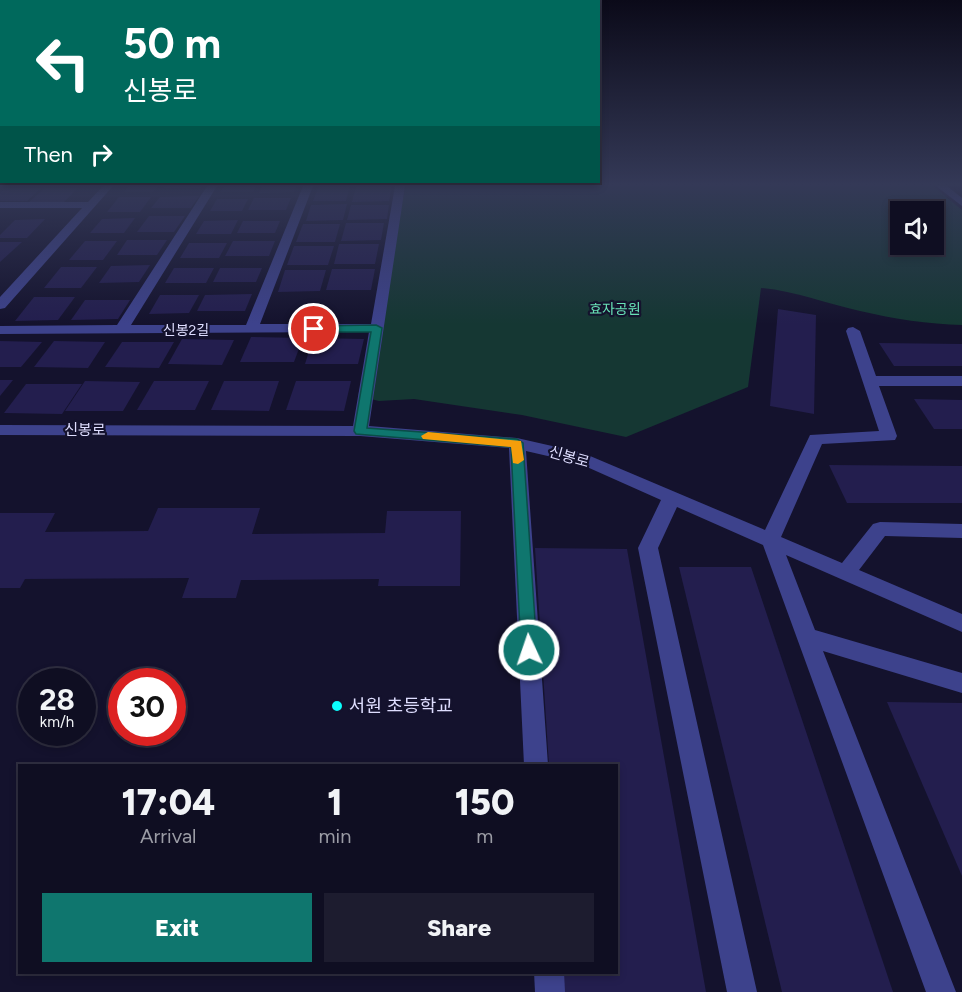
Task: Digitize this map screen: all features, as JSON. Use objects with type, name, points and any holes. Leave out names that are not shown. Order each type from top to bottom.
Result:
[{"type":"street","points":[[0,305],[65,232]]},
{"type":"street","points":[[121,330],[183,232]]},
{"type":"street","points":[[251,329],[289,232]]},
{"type":"street","points":[[360,431],[392,232]]},
{"type":"street","name":"신봉2길","points":[[0,330],[376,328]]},
{"type":"street","points":[[853,331],[889,436],[816,439],[770,539],[941,992]]},
{"type":"street","points":[[870,381],[962,381]]},
{"type":"street","name":"신봉로","points":[[0,430],[360,431],[517,443],[583,459],[962,623]]},
{"type":"street","points":[[517,443],[536,764]]},
{"type":"street","points":[[672,497],[648,548],[741,992]]},
{"type":"street","points":[[845,573],[880,529],[962,531]]},
{"type":"street","points":[[807,637],[962,683]]},
{"type":"street","points":[[549,974],[550,992]]},
{"type":"green space","name":"효자공원","points":[[395,232],[890,232],[890,255],[944,255],[944,232],[962,232],[962,325],[886,316],[761,288],[748,387],[626,437],[522,415],[414,399],[379,401],[358,396]]},
{"type":"building","points":[[3,232],[32,232],[27,238],[0,238]]},
{"type":"building","points":[[91,232],[125,232],[124,233]]},
{"type":"building","points":[[197,232],[232,232],[231,234],[196,234]]},
{"type":"building","points":[[237,232],[275,232],[275,233]]},
{"type":"building","points":[[300,232],[338,232],[335,242],[296,242]]},
{"type":"building","points":[[343,232],[382,232],[381,240],[341,241]]},
{"type":"building","points":[[127,240],[167,240],[157,255],[117,255]]},
{"type":"building","points":[[85,241],[117,241],[103,260],[69,260]]},
{"type":"building","points":[[233,241],[275,241],[269,256],[225,256]]},
{"type":"building","points":[[0,242],[22,242],[0,262]]},
{"type":"building","points":[[189,243],[227,243],[219,258],[180,258]]},
{"type":"building","points":[[339,244],[379,244],[375,264],[334,264]]},
{"type":"building","points":[[294,246],[334,246],[328,265],[287,265]]},
{"type":"building","points":[[150,265],[139,282],[99,283],[111,266]]},
{"type":"building","points":[[61,267],[97,267],[81,288],[44,288]]},
{"type":"building","points":[[174,268],[214,268],[206,283],[165,283]]},
{"type":"building","points":[[220,268],[262,268],[256,282],[213,282]]},
{"type":"building","points":[[332,269],[375,269],[371,290],[326,290]]},
{"type":"building","points":[[285,270],[326,270],[320,291],[278,292]]},
{"type":"building","points":[[252,294],[245,311],[197,311],[205,295]]},
{"type":"building","points":[[160,295],[199,295],[189,313],[149,314]]},
{"type":"building","points":[[34,297],[75,297],[58,320],[15,321]]},
{"type":"building","points":[[85,300],[130,300],[118,319],[71,320]]},
{"type":"building","points":[[778,309],[816,315],[814,414],[770,406]]},
{"type":"building","points":[[251,337],[303,338],[294,362],[240,362]]},
{"type":"building","points":[[313,338],[364,339],[358,364],[305,364]]},
{"type":"building","points":[[182,339],[234,340],[222,365],[168,364]]},
{"type":"building","points":[[0,341],[42,342],[21,367],[0,367]]},
{"type":"building","points":[[54,341],[105,342],[88,368],[34,367]]},
{"type":"building","points":[[122,342],[174,342],[159,368],[105,367]]},
{"type":"building","points":[[879,343],[962,344],[962,366],[894,366]]},
{"type":"building","points":[[0,380],[13,380],[0,396]]},
{"type":"building","points":[[85,381],[140,382],[123,411],[65,411]]},
{"type":"building","points":[[154,381],[209,381],[195,410],[137,410]]},
{"type":"building","points":[[224,381],[279,381],[269,411],[211,410]]},
{"type":"building","points":[[296,381],[351,381],[344,411],[286,410]]},
{"type":"building","points":[[26,384],[82,384],[62,414],[4,413]]},
{"type":"building","points":[[914,399],[962,400],[962,429],[934,429]]},
{"type":"building","points":[[829,465],[962,466],[962,503],[847,503]]},
{"type":"building","points":[[158,508],[260,508],[252,534],[385,533],[387,511],[461,511],[460,586],[378,586],[379,579],[241,580],[236,598],[182,598],[189,578],[25,579],[20,588],[0,588],[0,513],[55,513],[45,532],[148,531]]},
{"type":"building","points":[[535,548],[627,549],[706,992],[563,992],[562,974],[618,974],[618,764],[549,764]]},
{"type":"building","points":[[679,567],[751,567],[893,992],[782,992]]},
{"type":"building","points":[[887,702],[962,703],[962,876]]},
{"type":"slow traffic","points":[[428,436],[517,443],[518,460]]},
{"type":"place","name":"서원 초등학교","points":[[337,706]]},
{"type":"route","points":[[314,329],[376,328],[360,431],[517,443],[529,650]]}]
